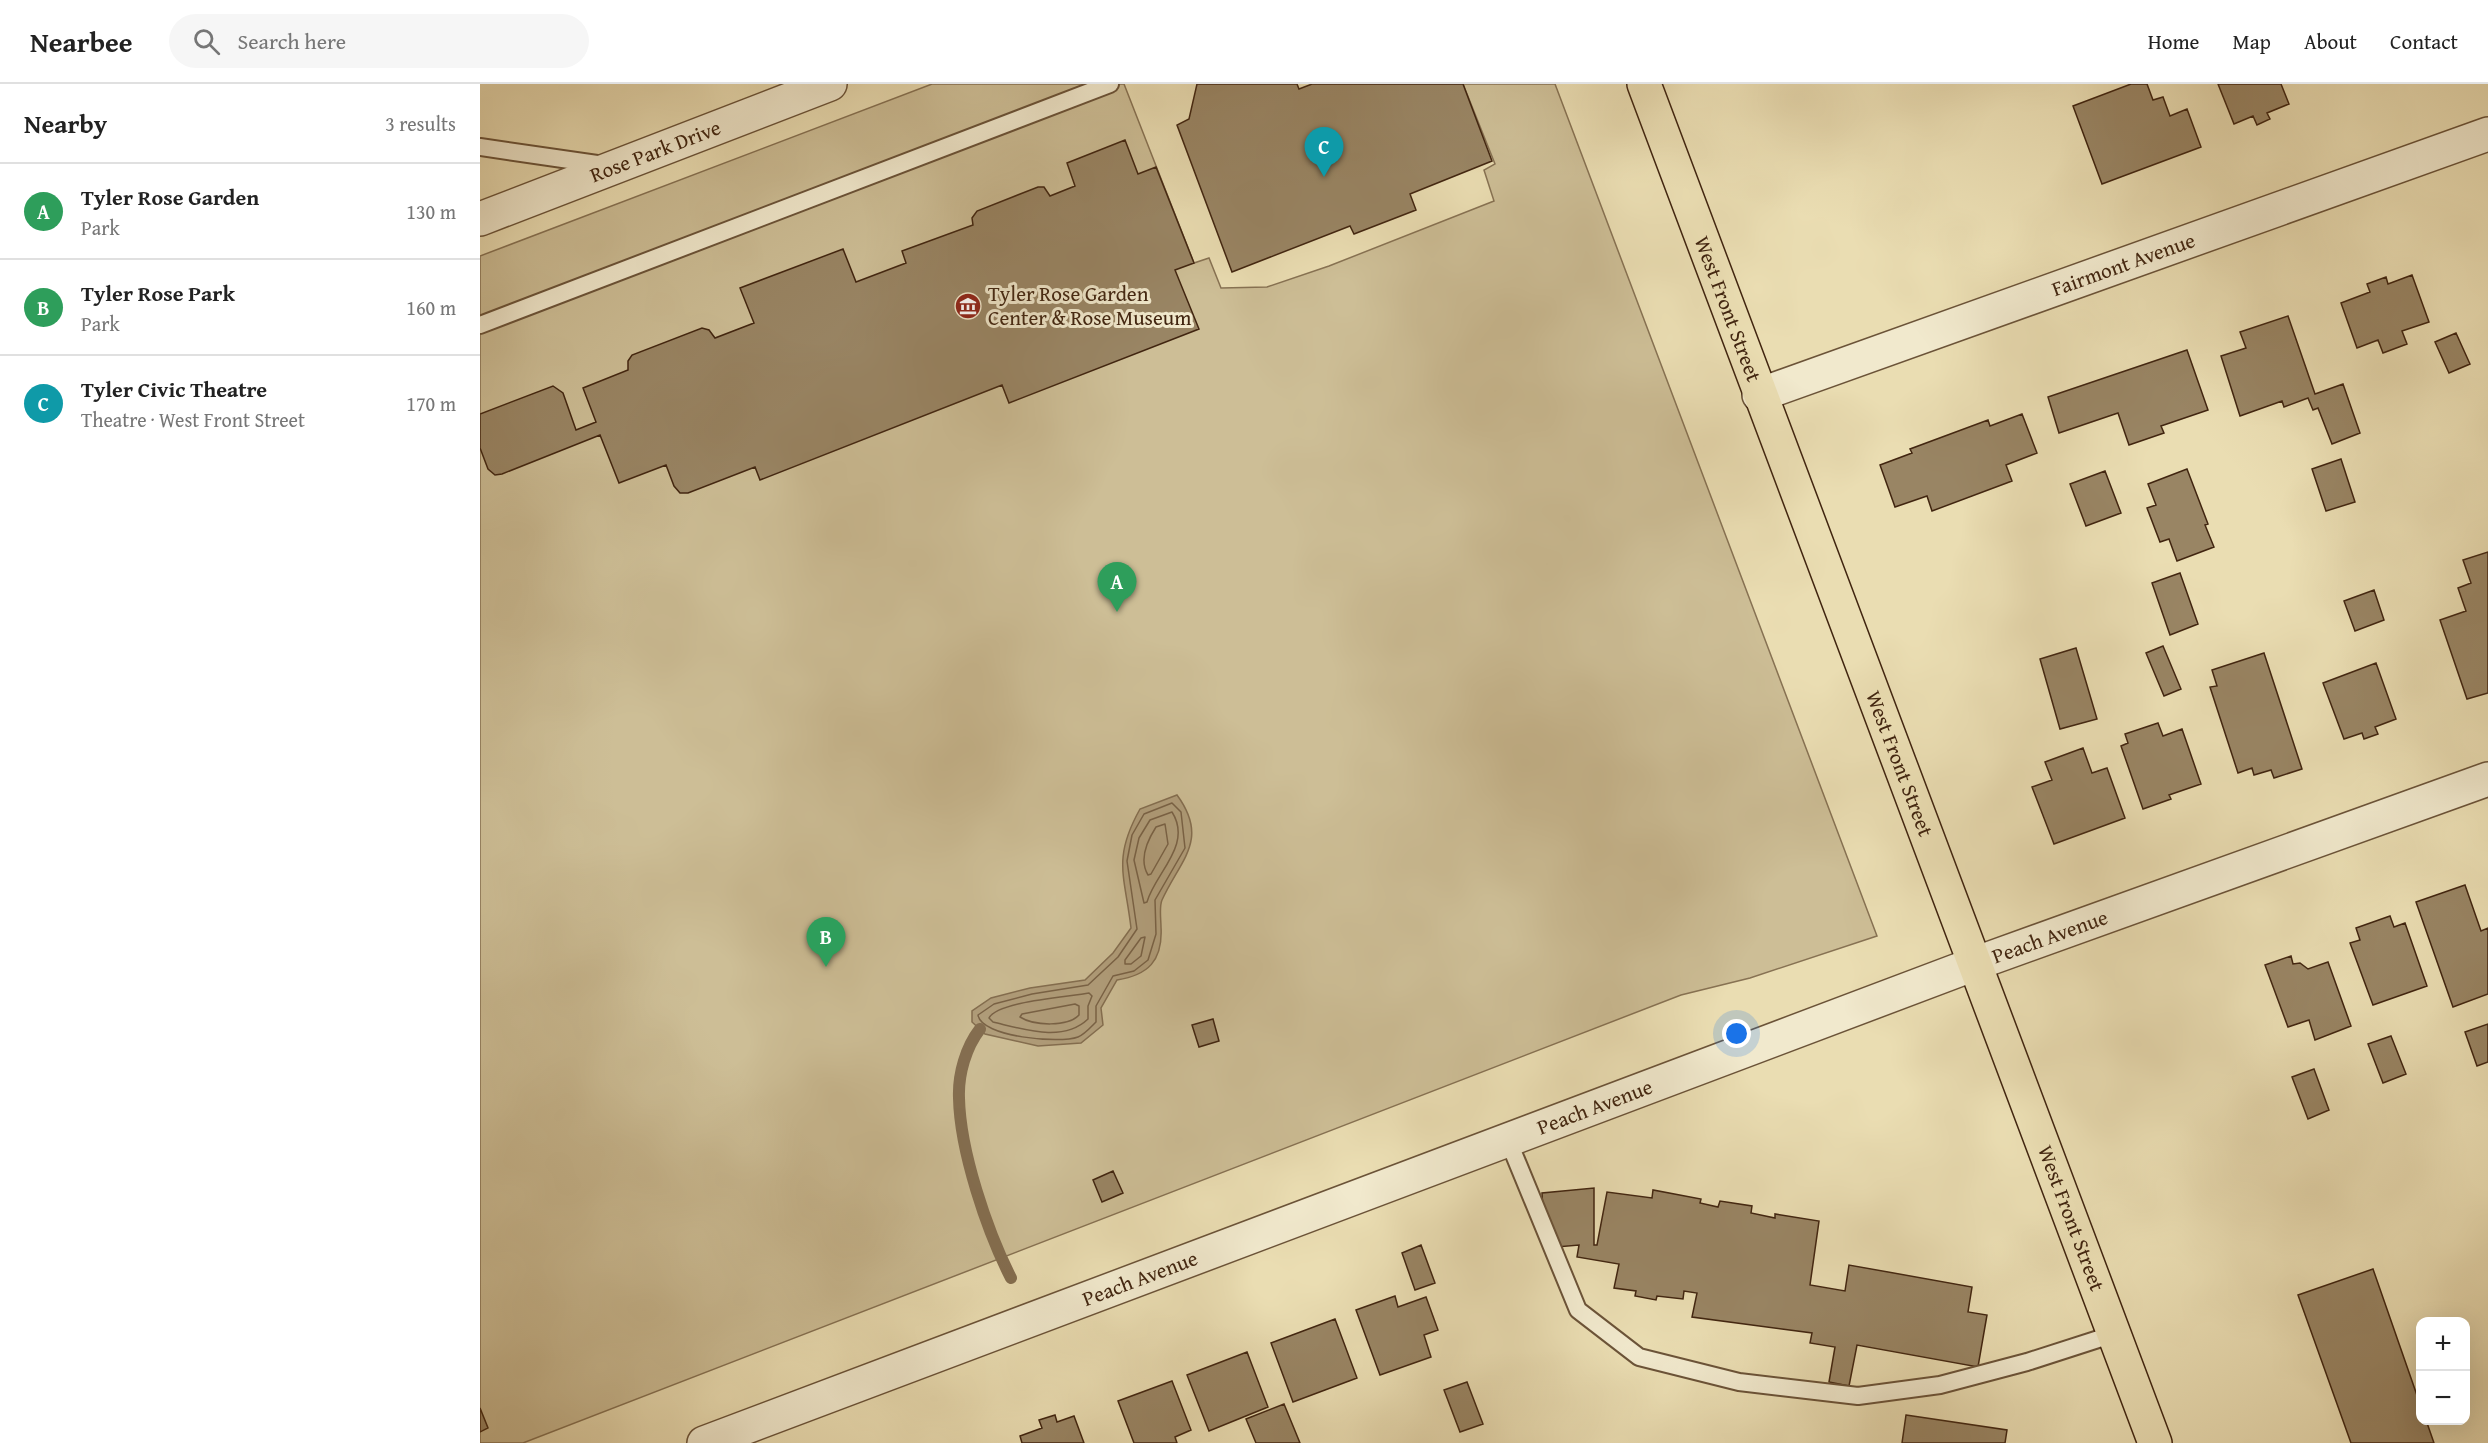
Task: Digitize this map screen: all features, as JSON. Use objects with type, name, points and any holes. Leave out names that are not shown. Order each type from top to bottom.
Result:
[{"type":"main road","name":"West Front Street","points":[[1644,84],[1759,394],[1977,963],[2155,1443]]},
{"type":"street","name":"Rose Park Drive","points":[[480,219],[830,84]]},
{"type":"street","name":"Fairmont Avenue","points":[[1759,394],[2488,134]]},
{"type":"street","name":"Peach Avenue","points":[[704,1443],[1977,963],[2488,779]]},
{"type":"lane","points":[[480,325],[1110,84]]},
{"type":"lane","points":[[480,147],[616,166]]},
{"type":"lane","points":[[1508,1140],[1578,1310],[1639,1357],[1739,1382],[1858,1396],[1940,1385],[2027,1362],[2114,1334]]},
{"type":"shaded area","points":[[932,84],[1124,84],[1194,263],[1209,258],[1221,288],[1267,287],[1329,266],[1494,201],[1484,170],[1495,164],[1463,84],[1555,84],[1877,936],[1750,978],[1681,995],[523,1443],[480,1443],[480,256]]},
{"type":"water","points":[[1177,795],[1187,811],[1192,837],[1189,849],[1161,903],[1159,949],[1156,957],[1145,970],[1128,978],[1117,980],[1101,1008],[1103,1025],[1081,1043],[1038,1046],[985,1034],[972,1022],[972,1011],[991,998],[1030,988],[1085,980],[1113,953],[1131,928],[1124,881],[1123,855],[1131,826],[1140,809]]},
{"type":"building","points":[[1197,84],[1297,84],[1299,89],[1312,84],[1463,84],[1492,161],[1410,194],[1416,210],[1354,234],[1350,226],[1232,272],[1177,125],[1189,119]]},
{"type":"building","points":[[2131,84],[2147,84],[2153,100],[2163,97],[2170,116],[2187,109],[2201,147],[2102,184],[2073,106]]},
{"type":"building","points":[[2218,84],[2281,84],[2289,104],[2267,113],[2270,119],[2257,125],[2253,116],[2234,124]]},
{"type":"building","name":"Tyler Rose Garden Center & Rose Museum","points":[[1125,140],[1138,174],[1156,167],[1194,263],[1175,270],[1199,329],[1009,403],[1002,385],[760,480],[755,467],[688,493],[680,493],[674,486],[666,465],[619,483],[600,435],[502,474],[495,475],[488,469],[480,448],[480,414],[553,386],[563,393],[576,430],[596,422],[583,388],[628,370],[628,361],[632,355],[702,328],[709,330],[715,338],[754,323],[740,288],[843,249],[856,282],[906,263],[902,251],[973,225],[972,218],[977,211],[1038,187],[1044,187],[1050,196],[1075,186],[1067,163]]},
{"type":"building","points":[[2412,275],[2429,322],[2402,331],[2407,344],[2383,353],[2378,340],[2357,348],[2341,303],[2370,292],[2367,284],[2386,277],[2388,284]]},
{"type":"building","points":[[2288,316],[2315,394],[2343,384],[2360,433],[2332,444],[2318,408],[2313,410],[2308,398],[2284,407],[2282,401],[2240,416],[2221,356],[2246,348],[2240,332]]},
{"type":"building","points":[[2456,333],[2470,364],[2449,373],[2435,342]]},
{"type":"building","points":[[2187,350],[2208,410],[2161,426],[2164,433],[2129,445],[2118,413],[2059,433],[2048,397]]},
{"type":"building","points":[[2022,414],[2037,453],[2006,465],[2012,481],[1932,511],[1927,496],[1895,507],[1880,465],[1912,453],[1910,449],[1988,420],[1990,426]]},
{"type":"building","points":[[2341,459],[2355,502],[2326,511],[2312,469]]},
{"type":"building","points":[[2187,469],[2208,524],[2205,525],[2214,547],[2177,561],[2169,539],[2160,542],[2147,508],[2156,505],[2148,484]]},
{"type":"building","points":[[2105,471],[2121,513],[2086,526],[2070,484]]},
{"type":"building","points":[[2488,552],[2488,693],[2467,699],[2440,620],[2466,611],[2458,588],[2471,583],[2463,560]]},
{"type":"building","points":[[2180,573],[2198,624],[2170,635],[2152,583]]},
{"type":"building","points":[[2374,590],[2384,620],[2355,631],[2344,601]]},
{"type":"building","points":[[2163,646],[2181,689],[2164,696],[2146,653]]},
{"type":"building","points":[[2076,648],[2097,719],[2060,729],[2040,659]]},
{"type":"building","points":[[2264,653],[2302,769],[2274,778],[2271,770],[2254,775],[2252,768],[2238,773],[2210,687],[2217,686],[2212,670]]},
{"type":"building","points":[[2376,663],[2396,719],[2375,727],[2378,734],[2364,739],[2362,733],[2344,739],[2323,683]]},
{"type":"building","points":[[2158,723],[2163,736],[2182,729],[2201,784],[2169,795],[2171,799],[2143,809],[2121,746],[2128,743],[2125,734]]},
{"type":"building","points":[[2083,748],[2092,773],[2107,768],[2125,818],[2054,844],[2032,787],[2052,780],[2045,762]]},
{"type":"building","points":[[2465,885],[2481,931],[2488,928],[2488,994],[2453,1007],[2416,902]]},
{"type":"building","points":[[2390,916],[2394,927],[2405,923],[2427,986],[2373,1005],[2350,943],[2360,940],[2356,928]]},
{"type":"building","points":[[2291,956],[2293,964],[2300,963],[2308,969],[2328,962],[2351,1026],[2315,1040],[2309,1020],[2288,1027],[2265,965]]},
{"type":"building","points":[[1213,1019],[1219,1041],[1199,1047],[1192,1025]]},
{"type":"building","points":[[2488,1024],[2488,1062],[2477,1066],[2465,1032]]},
{"type":"building","points":[[2391,1036],[2406,1074],[2383,1083],[2368,1044]]},
{"type":"building","points":[[2314,1069],[2329,1110],[2308,1119],[2292,1077]]},
{"type":"building","points":[[1113,1171],[1123,1193],[1102,1202],[1093,1180]]},
{"type":"building","points":[[1594,1188],[1594,1245],[1597,1245],[1607,1192],[1652,1198],[1653,1190],[1701,1199],[1700,1203],[1718,1207],[1720,1201],[1752,1206],[1751,1213],[1775,1218],[1775,1214],[1819,1221],[1810,1285],[1845,1291],[1849,1265],[1972,1287],[1968,1312],[1987,1315],[1978,1367],[1857,1345],[1849,1386],[1829,1382],[1835,1347],[1810,1343],[1812,1333],[1692,1317],[1697,1293],[1684,1291],[1683,1299],[1657,1296],[1656,1300],[1635,1296],[1636,1291],[1614,1288],[1619,1264],[1577,1257],[1579,1245],[1545,1248],[1542,1193]]},
{"type":"building","points":[[1421,1245],[1435,1283],[1415,1290],[1402,1253]]},
{"type":"building","points":[[2373,1269],[2416,1393],[2416,1425],[2428,1425],[2434,1443],[2351,1443],[2298,1295]]},
{"type":"building","points":[[1395,1296],[1398,1307],[1426,1297],[1438,1330],[1424,1335],[1431,1357],[1380,1375],[1356,1310]]},
{"type":"building","points":[[1335,1319],[1357,1378],[1293,1402],[1271,1343]]},
{"type":"building","points":[[1247,1352],[1268,1407],[1209,1431],[1187,1375]]},
{"type":"building","points":[[1172,1381],[1191,1430],[1175,1437],[1177,1443],[1134,1443],[1118,1401]]},
{"type":"building","points":[[1467,1382],[1483,1424],[1460,1432],[1444,1390]]},
{"type":"building","points":[[1284,1404],[1300,1443],[1256,1443],[1246,1419]]},
{"type":"building","points":[[480,1408],[488,1428],[480,1432]]},
{"type":"building","points":[[1055,1415],[1057,1422],[1074,1416],[1084,1443],[1022,1443],[1020,1436],[1042,1428],[1039,1420]]},
{"type":"building","points":[[1906,1415],[2007,1430],[2005,1443],[1902,1443]]},
{"type":"waterway","points":[[980,1029],[967,1052],[962,1070],[959,1089],[961,1119],[964,1142],[976,1190],[993,1238],[1011,1278]]},
{"type":"place","name":"Tyler Civic Theatre","points":[[1324,177]]},
{"type":"place","name":"Tyler Rose Garden Center & Rose Museum","points":[[968,306]]},
{"type":"place","name":"Tyler Rose Garden","points":[[1117,612]]},
{"type":"place","name":"Tyler Rose Park","points":[[826,967]]}]
